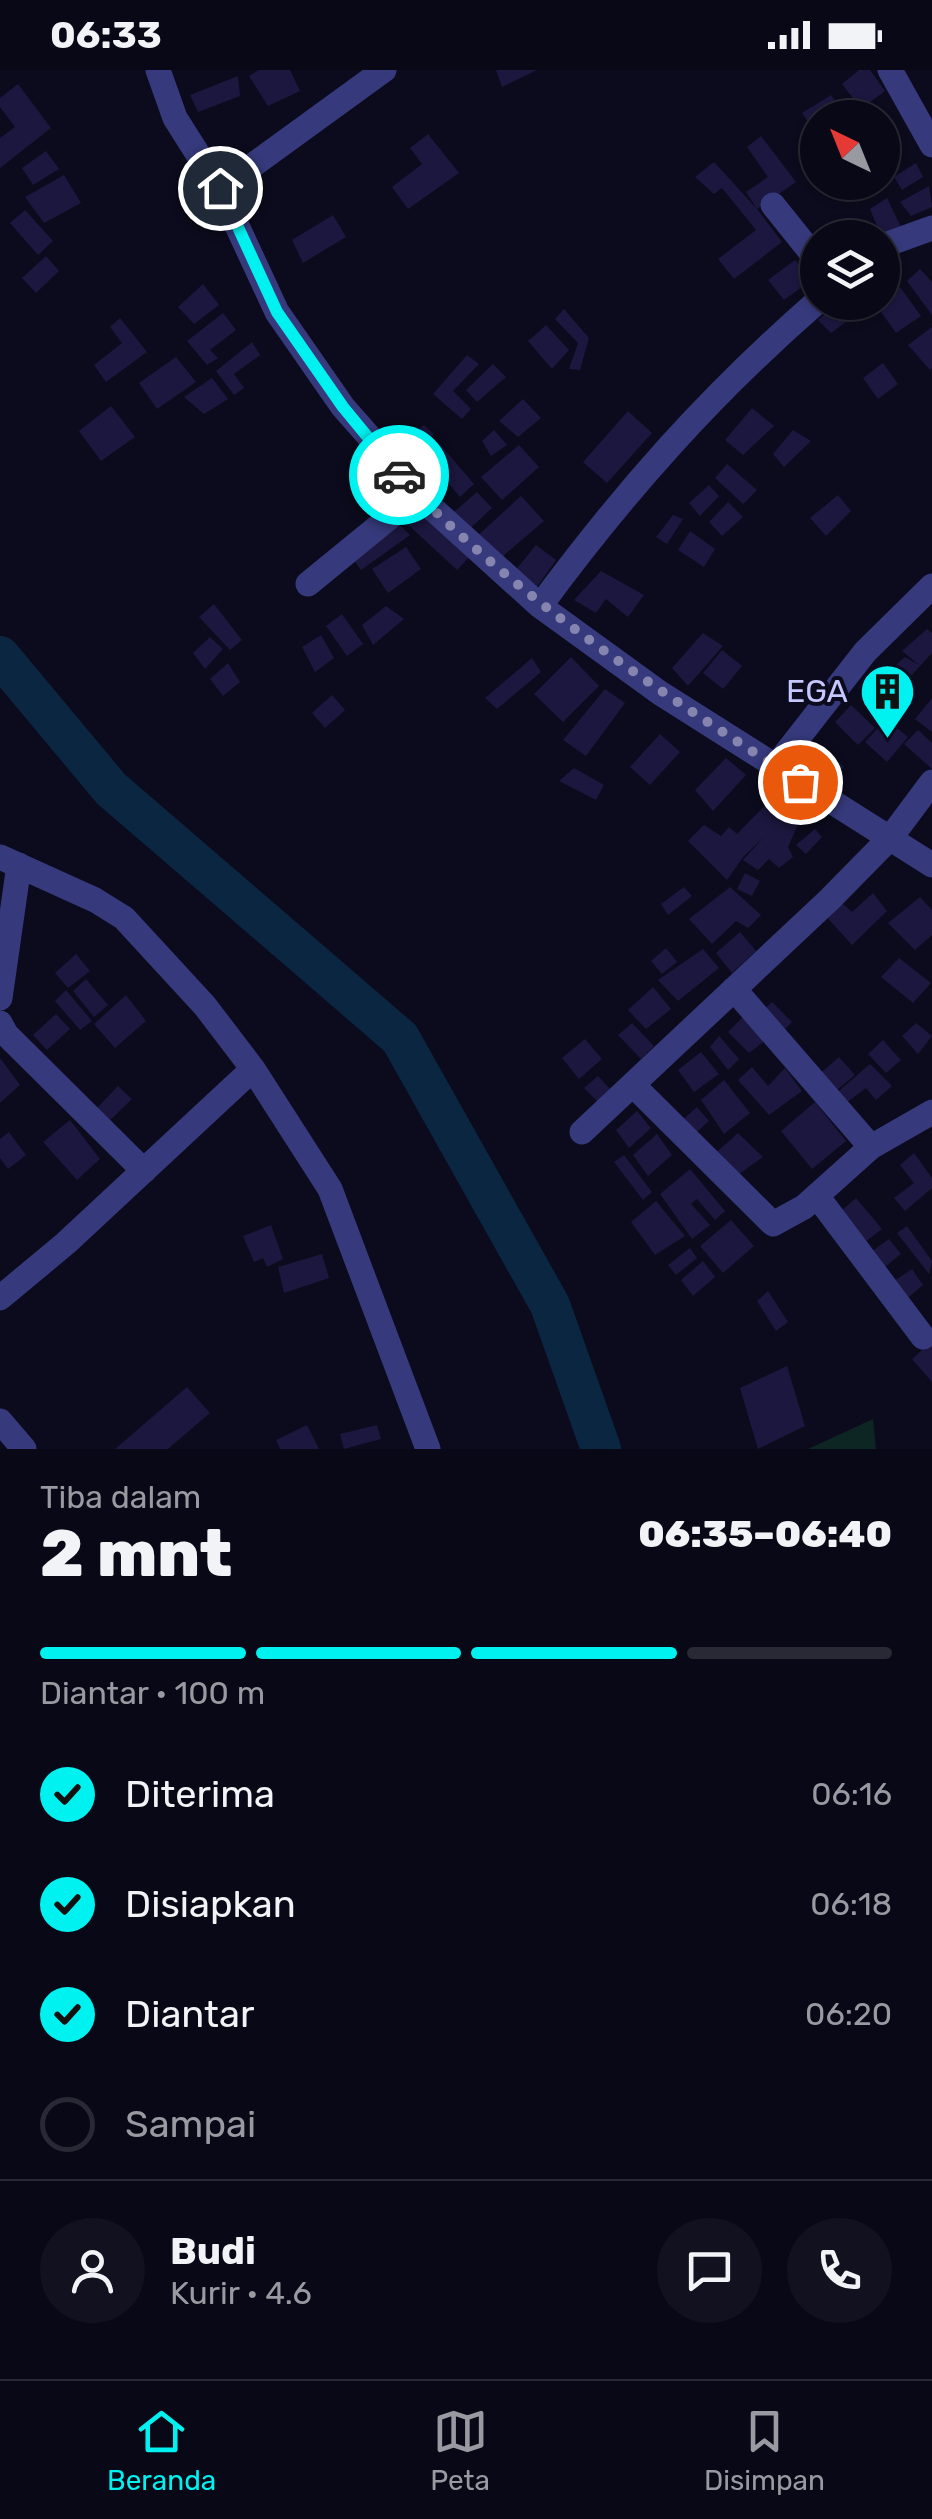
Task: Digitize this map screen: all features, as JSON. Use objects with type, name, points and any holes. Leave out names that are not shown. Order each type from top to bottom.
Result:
[{"type":"street","points":[[158,70],[175,118],[220,188],[277,312],[343,407],[418,494],[540,606],[660,693],[932,865]]},
{"type":"street","points":[[220,188],[384,70]]},
{"type":"street","points":[[890,70],[932,145]]},
{"type":"street","points":[[773,206],[800,240]]},
{"type":"street","points":[[900,240],[932,228]]},
{"type":"street","points":[[540,606],[612,508],[670,440],[800,318]]},
{"type":"street","points":[[308,584],[418,494]]},
{"type":"street","points":[[776,766],[865,652],[932,586]]},
{"type":"street","points":[[582,1132],[891,837],[932,782]]},
{"type":"street","points":[[0,998],[9,861],[95,900],[124,918],[152,943],[253,1069],[330,1189],[428,1449]]},
{"type":"street","points":[[734,989],[871,1146]]},
{"type":"street","points":[[0,1023],[6,1034],[144,1170]]},
{"type":"street","points":[[0,1298],[253,1069]]},
{"type":"street","points":[[634,1084],[773,1224],[817,1196],[871,1146],[932,1112]]},
{"type":"street","points":[[817,1196],[923,1337]]},
{"type":"street","points":[[0,1421],[24,1449]]},
{"type":"green space","points":[[873,1419],[876,1449],[808,1449]]},
{"type":"building","points":[[259,70],[290,70],[300,91],[268,106],[249,76]]},
{"type":"building","points":[[496,70],[537,70],[502,87]]},
{"type":"building","points":[[859,70],[870,70],[885,91],[873,100],[854,100],[842,84]]},
{"type":"building","points":[[238,76],[240,96],[198,112],[190,95]]},
{"type":"building","points":[[18,84],[51,128],[0,168],[0,138],[15,127],[0,107],[0,98]]},
{"type":"building","points":[[428,134],[459,173],[408,209],[392,187],[422,164],[410,148]]},
{"type":"building","points":[[761,136],[796,182],[757,209],[746,192],[768,177],[747,147]]},
{"type":"building","points":[[46,151],[59,169],[33,185],[22,168]]},
{"type":"building","points":[[714,162],[782,242],[734,279],[718,259],[756,230],[722,188],[714,194],[695,177]]},
{"type":"building","points":[[916,163],[923,177],[902,190],[900,173]]},
{"type":"building","points":[[64,175],[81,203],[44,223],[25,197]]},
{"type":"building","points":[[929,186],[932,207],[911,216],[900,202]]},
{"type":"building","points":[[888,200],[898,220],[874,220],[870,209]]},
{"type":"building","points":[[25,210],[53,241],[38,255],[10,223]]},
{"type":"building","points":[[333,215],[346,237],[303,263],[292,240]]},
{"type":"building","points":[[46,256],[59,271],[36,293],[22,278]]},
{"type":"building","points":[[795,260],[800,265],[800,288],[784,300],[768,280]]},
{"type":"building","points":[[920,269],[932,282],[932,315],[907,281]]},
{"type":"building","points":[[203,284],[219,305],[194,324],[178,307]]},
{"type":"building","points":[[900,287],[921,316],[896,333],[887,320],[900,320]]},
{"type":"building","points":[[564,309],[589,338],[580,370],[569,369],[578,343],[555,319]]},
{"type":"building","points":[[223,313],[236,330],[210,350],[218,358],[207,365],[187,341]]},
{"type":"building","points":[[120,318],[147,352],[106,382],[94,365],[122,343],[110,327]]},
{"type":"building","points":[[818,320],[849,320],[831,333]]},
{"type":"building","points":[[546,325],[569,350],[552,369],[528,341]]},
{"type":"building","points":[[932,327],[932,368],[930,370],[908,345]]},
{"type":"building","points":[[252,342],[260,355],[234,374],[244,388],[234,395],[216,371]]},
{"type":"building","points":[[467,355],[479,364],[453,391],[471,409],[462,419],[433,394]]},
{"type":"building","points":[[176,357],[196,382],[157,409],[139,383]]},
{"type":"building","points":[[883,363],[898,384],[878,399],[863,378]]},
{"type":"building","points":[[493,364],[506,377],[477,402],[466,390]]},
{"type":"building","points":[[212,378],[228,399],[204,414],[184,397]]},
{"type":"building","points":[[523,399],[541,418],[518,437],[499,421]]},
{"type":"building","points":[[111,406],[135,437],[101,461],[79,431]]},
{"type":"building","points":[[752,408],[774,426],[743,455],[725,440]]},
{"type":"building","points":[[628,411],[652,433],[607,483],[583,462]]},
{"type":"building","points":[[424,425],[434,434],[401,463],[391,450]]},
{"type":"building","points":[[494,430],[507,445],[491,456],[482,441]]},
{"type":"building","points":[[793,430],[811,441],[784,467],[773,454]]},
{"type":"building","points":[[439,443],[474,484],[460,497],[426,457]]},
{"type":"building","points":[[519,445],[539,467],[502,500],[481,477]]},
{"type":"building","points":[[727,464],[757,490],[743,504],[715,478]]},
{"type":"building","points":[[709,485],[719,496],[700,516],[689,503]]},
{"type":"building","points":[[477,492],[492,508],[462,536],[447,518]]},
{"type":"building","points":[[838,495],[851,511],[826,536],[810,518]]},
{"type":"building","points":[[521,496],[544,521],[497,561],[476,537]]},
{"type":"building","points":[[728,502],[743,517],[722,536],[709,522]]},
{"type":"building","points":[[418,504],[470,556],[457,570],[403,520]]},
{"type":"building","points":[[673,515],[683,519],[667,544],[656,537]]},
{"type":"building","points":[[397,522],[410,535],[361,570],[353,559]]},
{"type":"building","points":[[690,531],[715,549],[704,567],[678,550]]},
{"type":"building","points":[[536,545],[556,560],[537,587],[514,572]]},
{"type":"building","points":[[406,547],[421,569],[388,593],[372,569]]},
{"type":"building","points":[[601,571],[644,595],[628,617],[606,599],[596,613],[574,600]]},
{"type":"building","points":[[214,604],[242,640],[230,650],[199,617]]},
{"type":"building","points":[[386,606],[404,619],[373,645],[362,625]]},
{"type":"building","points":[[342,614],[363,644],[347,656],[326,626]]},
{"type":"building","points":[[927,629],[932,633],[932,653],[898,690],[886,674],[905,657],[919,665],[902,651]]},
{"type":"building","points":[[703,633],[723,646],[688,686],[672,668]]},
{"type":"building","points":[[321,635],[334,658],[315,672],[302,647]]},
{"type":"building","points":[[210,637],[223,649],[205,669],[193,653]]},
{"type":"building","points":[[722,650],[742,666],[723,689],[703,673]]},
{"type":"building","points":[[571,657],[599,686],[563,722],[534,694]]},
{"type":"building","points":[[532,658],[541,672],[497,709],[485,698]]},
{"type":"building","points":[[228,663],[240,682],[223,696],[210,679]]},
{"type":"building","points":[[873,673],[895,694],[880,709],[858,688]]},
{"type":"building","points":[[605,689],[625,703],[586,756],[563,740]]},
{"type":"building","points":[[332,695],[345,710],[325,728],[312,713]]},
{"type":"building","points":[[932,698],[932,732],[915,719]]},
{"type":"building","points":[[851,705],[875,728],[858,745],[835,722]]},
{"type":"building","name":"EGA","points":[[886,719],[908,737],[887,762],[865,742]]},
{"type":"building","points":[[918,730],[932,743],[932,769],[904,744]]},
{"type":"building","points":[[660,734],[680,752],[650,785],[630,767]]},
{"type":"building","points":[[821,747],[844,767],[826,785],[804,765]]},
{"type":"building","points":[[726,758],[746,775],[713,811],[695,790]]},
{"type":"building","points":[[574,768],[604,785],[596,800],[559,781]]},
{"type":"building","points":[[770,800],[785,816],[788,813],[800,820],[788,847],[793,857],[779,868],[769,859],[758,870],[743,860],[765,836],[743,857],[727,880],[688,841],[704,825],[721,836],[729,827],[737,834]]},
{"type":"building","points":[[815,829],[822,837],[806,854],[796,845]]},
{"type":"building","points":[[745,873],[760,881],[752,896],[737,889]]},
{"type":"building","points":[[684,887],[692,896],[668,915],[661,904]]},
{"type":"building","points":[[730,887],[761,915],[748,928],[736,921],[712,944],[689,919]]},
{"type":"building","points":[[873,893],[887,911],[852,945],[822,912],[838,899],[852,912]]},
{"type":"building","points":[[920,897],[932,910],[932,935],[915,950],[888,923]]},
{"type":"building","points":[[740,932],[756,951],[732,973],[716,953]]},
{"type":"building","points":[[666,948],[677,962],[662,974],[651,961]]},
{"type":"building","points":[[703,949],[719,968],[678,1001],[658,980]]},
{"type":"building","points":[[76,954],[90,971],[68,988],[55,973]]},
{"type":"building","points":[[899,958],[931,983],[913,1003],[881,977]]},
{"type":"building","points":[[86,979],[108,1005],[94,1017],[73,991]]},
{"type":"building","points":[[653,987],[671,1009],[646,1029],[628,1010]]},
{"type":"building","points":[[66,990],[92,1021],[80,1030],[55,1001]]},
{"type":"building","points":[[126,995],[146,1021],[115,1048],[94,1024]]},
{"type":"building","points":[[772,1002],[792,1022],[781,1033],[761,1012]]},
{"type":"building","points":[[56,1014],[70,1029],[47,1050],[33,1035]]},
{"type":"building","points":[[745,1015],[766,1040],[749,1053],[728,1032]]},
{"type":"building","points":[[632,1023],[654,1046],[641,1059],[618,1035]]},
{"type":"building","points":[[916,1023],[932,1036],[918,1054],[902,1036]]},
{"type":"building","points":[[719,1036],[739,1059],[728,1070],[710,1047]]},
{"type":"building","points":[[585,1039],[602,1059],[579,1079],[562,1058]]},
{"type":"building","points":[[883,1040],[901,1060],[886,1073],[868,1054]]},
{"type":"building","points":[[701,1052],[719,1074],[694,1092],[678,1070]]},
{"type":"building","points":[[839,1057],[855,1075],[831,1095],[816,1077]]},
{"type":"building","points":[[0,1058],[20,1085],[0,1103]]},
{"type":"building","points":[[870,1064],[892,1086],[876,1100],[866,1088],[842,1106],[833,1096]]},
{"type":"building","points":[[752,1067],[768,1086],[785,1068],[802,1091],[769,1115],[738,1080]]},
{"type":"building","points":[[598,1076],[614,1093],[601,1105],[584,1088]]},
{"type":"building","points":[[724,1080],[750,1113],[724,1134],[701,1100]]},
{"type":"building","points":[[118,1086],[132,1099],[107,1123],[95,1110]]},
{"type":"building","points":[[815,1102],[846,1141],[812,1169],[781,1131]]},
{"type":"building","points":[[697,1107],[709,1121],[689,1139],[677,1125]]},
{"type":"building","points":[[637,1111],[651,1128],[629,1148],[616,1130]]},
{"type":"building","points":[[70,1120],[100,1159],[77,1180],[43,1142]]},
{"type":"building","points":[[9,1132],[26,1155],[8,1169],[0,1158],[0,1139]]},
{"type":"building","points":[[738,1133],[763,1157],[732,1179],[711,1157]]},
{"type":"building","points":[[657,1134],[672,1155],[648,1176],[633,1155]]},
{"type":"building","points":[[914,1153],[932,1178],[932,1188],[905,1211],[894,1198],[914,1183],[900,1165]]},
{"type":"building","points":[[624,1155],[652,1192],[643,1200],[614,1162]]},
{"type":"building","points":[[690,1169],[725,1211],[715,1220],[697,1199],[691,1204],[710,1225],[692,1239],[660,1194]]},
{"type":"building","points":[[856,1198],[882,1229],[865,1242],[840,1212]]},
{"type":"building","points":[[656,1201],[685,1236],[655,1255],[631,1222]]},
{"type":"building","points":[[731,1220],[754,1246],[723,1273],[700,1246]]},
{"type":"building","points":[[271,1225],[283,1259],[267,1267],[263,1258],[254,1262],[243,1236]]},
{"type":"building","points":[[907,1226],[932,1261],[929,1274],[897,1233]]},
{"type":"building","points":[[889,1239],[901,1254],[880,1271],[867,1255]]},
{"type":"building","points":[[690,1248],[697,1258],[676,1275],[668,1265]]},
{"type":"building","points":[[322,1254],[329,1278],[284,1293],[278,1267]]},
{"type":"building","points":[[703,1261],[715,1277],[693,1296],[681,1280]]},
{"type":"building","points":[[912,1269],[923,1285],[903,1302],[891,1283]]},
{"type":"building","points":[[768,1291],[788,1322],[776,1331],[757,1301]]},
{"type":"building","points":[[932,1341],[932,1382],[912,1359]]},
{"type":"building","points":[[787,1366],[805,1426],[758,1449],[740,1388]]},
{"type":"building","points":[[187,1387],[210,1413],[168,1449],[115,1449]]},
{"type":"building","points":[[307,1425],[319,1449],[280,1449],[276,1440]]},
{"type":"building","points":[[377,1425],[381,1439],[344,1449],[340,1434]]},
{"type":"waterway","points":[[0,656],[111,789],[400,1038],[550,1305],[601,1449]]},
{"type":"way so far","points":[[399,475],[501,575],[540,606],[660,693],[800,782]]},
{"type":"place","name":"EGA","points":[[887,740]]},
{"type":"route","points":[[220,188],[277,312],[343,407],[399,475]]}]
